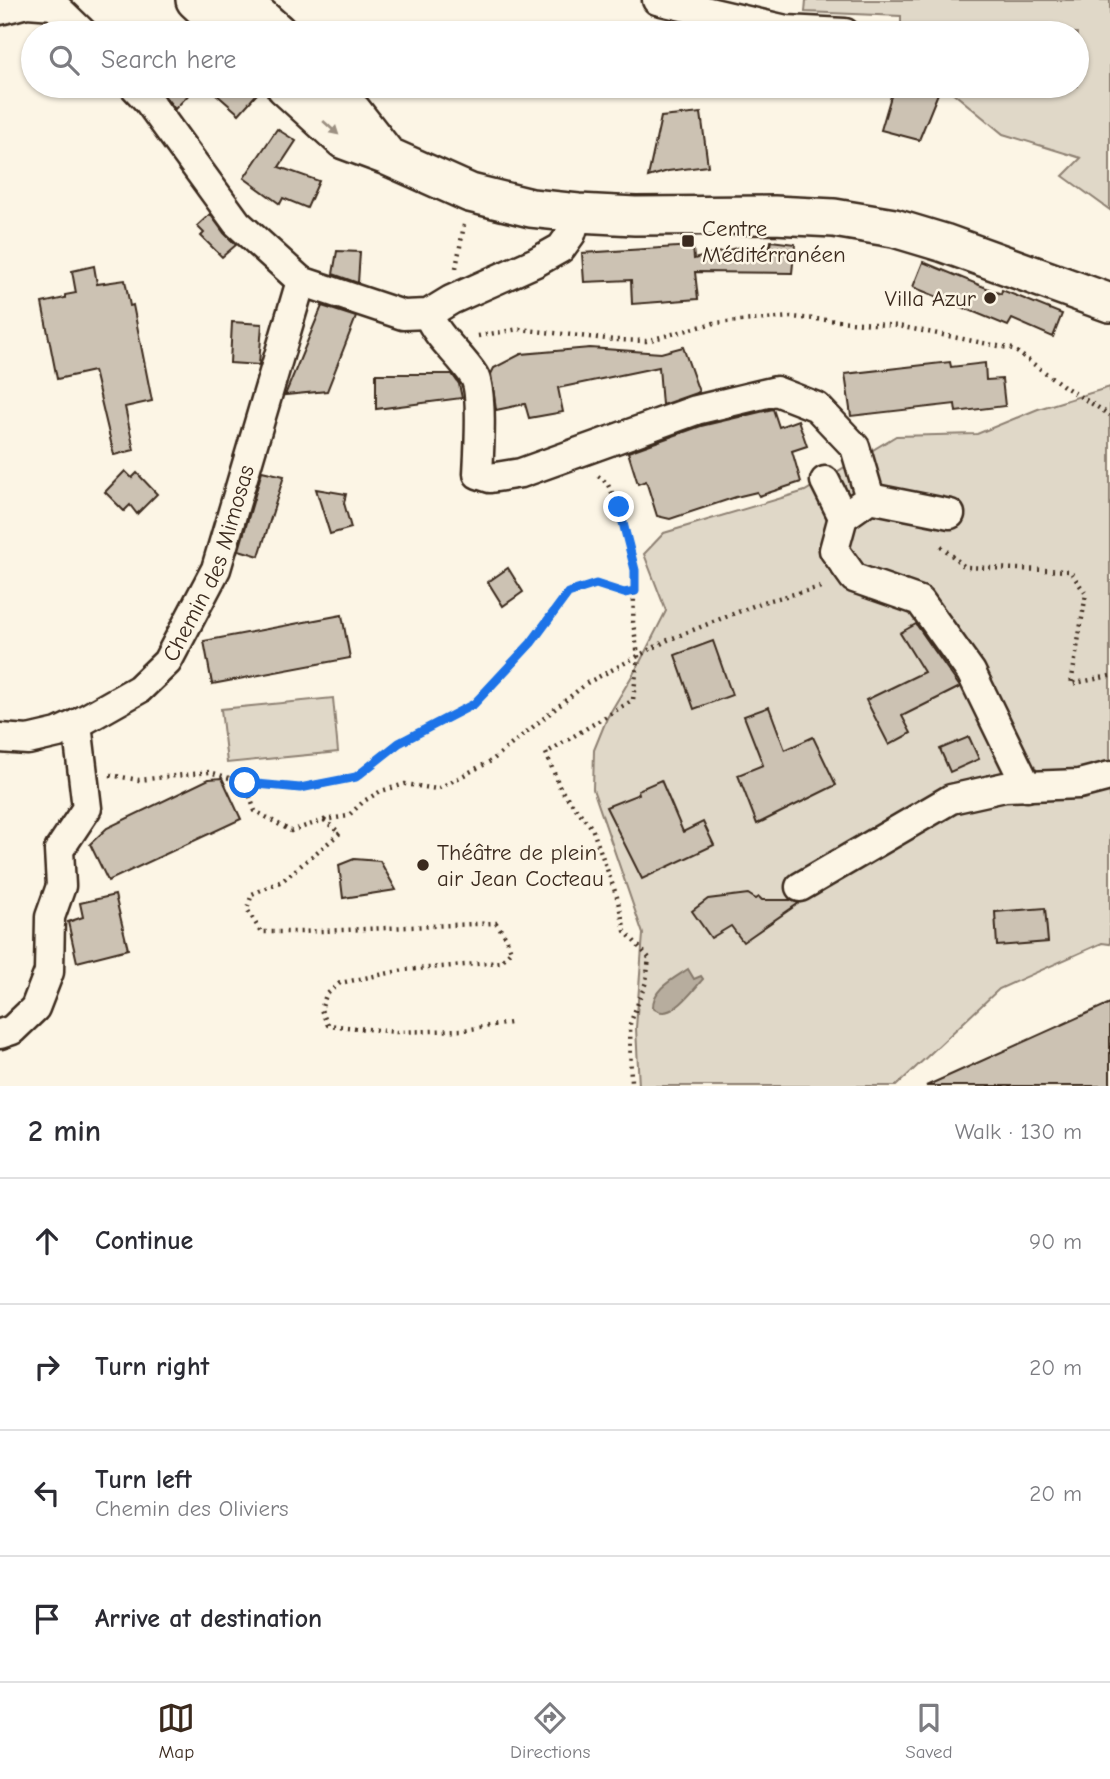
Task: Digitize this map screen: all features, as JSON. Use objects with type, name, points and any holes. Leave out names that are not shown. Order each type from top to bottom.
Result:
[{"type":"main road","points":[[195,0],[217,21]]},
{"type":"main road","points":[[242,0],[265,21]]},
{"type":"main road","points":[[298,98],[344,140],[470,193],[531,208],[578,213],[635,216],[798,216],[834,218],[882,226],[944,243],[1110,303]]},
{"type":"main road","points":[[340,98],[387,156]]},
{"type":"street","points":[[657,0],[694,5],[753,21]]},
{"type":"street","points":[[0,10],[27,3],[54,5],[71,21]]},
{"type":"street","points":[[145,98],[237,223],[301,281],[403,314],[439,307],[561,248],[571,234],[578,213]]},
{"type":"street","name":"Chemin des Mimosas","points":[[0,738],[28,740],[58,733],[139,689],[167,662],[216,569],[301,281]]},
{"type":"street","points":[[439,307],[433,328],[476,378],[478,474],[490,478],[521,473],[696,411],[776,391],[817,407],[855,447],[870,498]]},
{"type":"street","points":[[825,481],[843,517]]},
{"type":"street","points":[[950,514],[870,498],[843,517],[834,550],[854,578],[920,601],[971,672],[1027,787]]},
{"type":"street","points":[[0,1034],[12,1030],[35,1008],[49,972],[50,917],[61,886],[59,850],[87,808],[77,724]]},
{"type":"street","points":[[800,887],[951,799],[1004,787],[1079,784],[1110,776]]},
{"type":"path","points":[[439,307],[470,193]]},
{"type":"path","points":[[447,342],[519,329],[646,341],[714,323],[791,317],[898,326],[1013,349],[1065,387],[1110,415]]},
{"type":"path","points":[[597,474],[607,483],[619,507],[635,570],[634,622],[638,656],[633,700],[546,753],[561,790],[592,828],[617,897],[625,930],[649,958],[646,982],[630,1024],[631,1086]]},
{"type":"path","points":[[942,546],[965,567],[1070,571],[1086,594],[1071,684],[1110,676]]},
{"type":"path","points":[[245,783],[255,811],[291,831],[324,820],[348,816],[381,791],[405,784],[437,789],[491,761],[587,683],[668,640],[763,602],[854,578]]},
{"type":"path","points":[[81,761],[105,774],[139,780],[210,772],[245,783],[300,788],[356,777],[399,743],[474,704],[531,643],[568,593],[596,584],[624,593],[635,591]]},
{"type":"path","points":[[324,820],[340,833],[282,881],[252,894],[247,909],[261,932],[496,923],[506,937],[511,951],[502,962],[404,970],[340,983],[326,995],[321,1010],[328,1024],[396,1032],[464,1030],[510,1023]]},
{"type":"shaded area","points":[[806,0],[1110,0],[1110,210],[1063,176],[1081,158],[1003,134],[960,98],[1089,98],[1089,21],[901,21],[901,16],[805,12]]},
{"type":"shaded area","points":[[1110,387],[1110,944],[1102,943],[999,989],[896,1086],[639,1086],[636,1028],[643,934],[593,789],[594,750],[607,718],[666,611],[644,554],[664,533],[805,491],[896,436],[977,434],[1038,409]]},
{"type":"shaded area","points":[[333,698],[338,752],[227,763],[221,709]]},
{"type":"shaded area","points":[[688,969],[694,979],[701,976],[703,979],[681,1004],[674,1009],[660,1012],[653,1008],[660,990]]},
{"type":"building","points":[[166,98],[186,98],[175,109]]},
{"type":"building","points":[[221,98],[253,98],[239,114]]},
{"type":"building","points":[[890,98],[936,98],[919,140],[881,130]]},
{"type":"building","points":[[701,113],[708,166],[668,171],[648,177],[661,117]]},
{"type":"building","points":[[277,129],[296,141],[279,167],[319,181],[307,208],[283,198],[280,204],[244,178]]},
{"type":"building","points":[[210,214],[236,245],[222,257],[201,236],[204,233],[197,226]]},
{"type":"building","points":[[771,241],[795,244],[792,273],[695,272],[698,299],[632,304],[631,280],[584,282],[582,253],[693,246],[694,259],[740,247],[769,250]]},
{"type":"building","points":[[337,251],[360,252],[358,283],[333,274]]},
{"type":"building","points":[[923,262],[1001,294],[1002,290],[1062,314],[1053,337],[1012,319],[1008,326],[913,287]]},
{"type":"building","points":[[94,266],[97,284],[125,280],[130,306],[133,305],[152,401],[125,407],[134,450],[114,455],[94,371],[57,379],[42,303],[76,293],[72,271]]},
{"type":"building","points":[[322,306],[356,317],[327,391],[285,395]]},
{"type":"building","points":[[232,322],[262,324],[259,365],[230,363]]},
{"type":"building","points":[[683,347],[699,392],[662,405],[659,367],[558,388],[563,412],[529,418],[525,404],[496,410],[491,374],[494,368],[521,354],[590,348],[661,353]]},
{"type":"building","points":[[950,362],[951,367],[985,363],[986,380],[1002,379],[1005,406],[956,412],[955,404],[851,416],[845,374]]},
{"type":"building","points":[[376,374],[452,374],[459,384],[462,398],[376,409]]},
{"type":"building","points":[[773,409],[779,427],[798,420],[807,446],[792,451],[801,482],[759,496],[757,492],[736,497],[670,519],[657,516],[646,481],[638,484],[628,452],[701,426]]},
{"type":"building","points":[[125,471],[132,478],[137,473],[157,494],[137,514],[130,505],[124,511],[105,492]]},
{"type":"building","points":[[262,471],[284,476],[259,556],[239,550]]},
{"type":"building","points":[[316,489],[346,494],[344,503],[351,528],[330,534]]},
{"type":"building","points":[[508,568],[523,592],[503,606],[488,582]]},
{"type":"building","points":[[342,615],[350,658],[212,684],[204,641]]},
{"type":"building","points":[[916,624],[960,687],[902,716],[911,733],[889,745],[866,700],[924,672],[900,633]]},
{"type":"building","points":[[713,641],[732,695],[694,709],[675,655]]},
{"type":"building","points":[[769,707],[785,750],[813,737],[836,785],[757,824],[738,775],[763,765],[744,716]]},
{"type":"building","points":[[969,737],[979,759],[950,772],[940,749]]},
{"type":"building","points":[[222,778],[241,819],[108,881],[90,844],[107,828],[209,779]]},
{"type":"building","points":[[661,780],[683,832],[703,822],[714,845],[642,879],[606,807],[639,794],[638,790]]},
{"type":"building","points":[[354,859],[380,861],[396,890],[343,898],[339,865]]},
{"type":"building","points":[[748,894],[756,899],[759,897],[762,900],[790,900],[799,903],[743,942],[731,926],[711,938],[692,911],[708,899]]},
{"type":"building","points":[[115,895],[128,949],[77,962],[68,922],[83,917],[80,903]]},
{"type":"building","points":[[1045,908],[1048,942],[997,946],[995,912]]},
{"type":"building","points":[[1110,1003],[1110,1086],[926,1086]]},
{"type":"place","name":"Centre Méditérranéen","points":[[688,241]]},
{"type":"place","name":"Villa Azur","points":[[990,298]]},
{"type":"place","name":"Théâtre de plein air Jean Cocteau","points":[[423,865]]},
{"type":"route","points":[[245,783],[300,788],[356,777],[399,743],[474,704],[531,643],[568,593],[596,584],[624,593],[635,591],[631,546],[619,507]]}]
